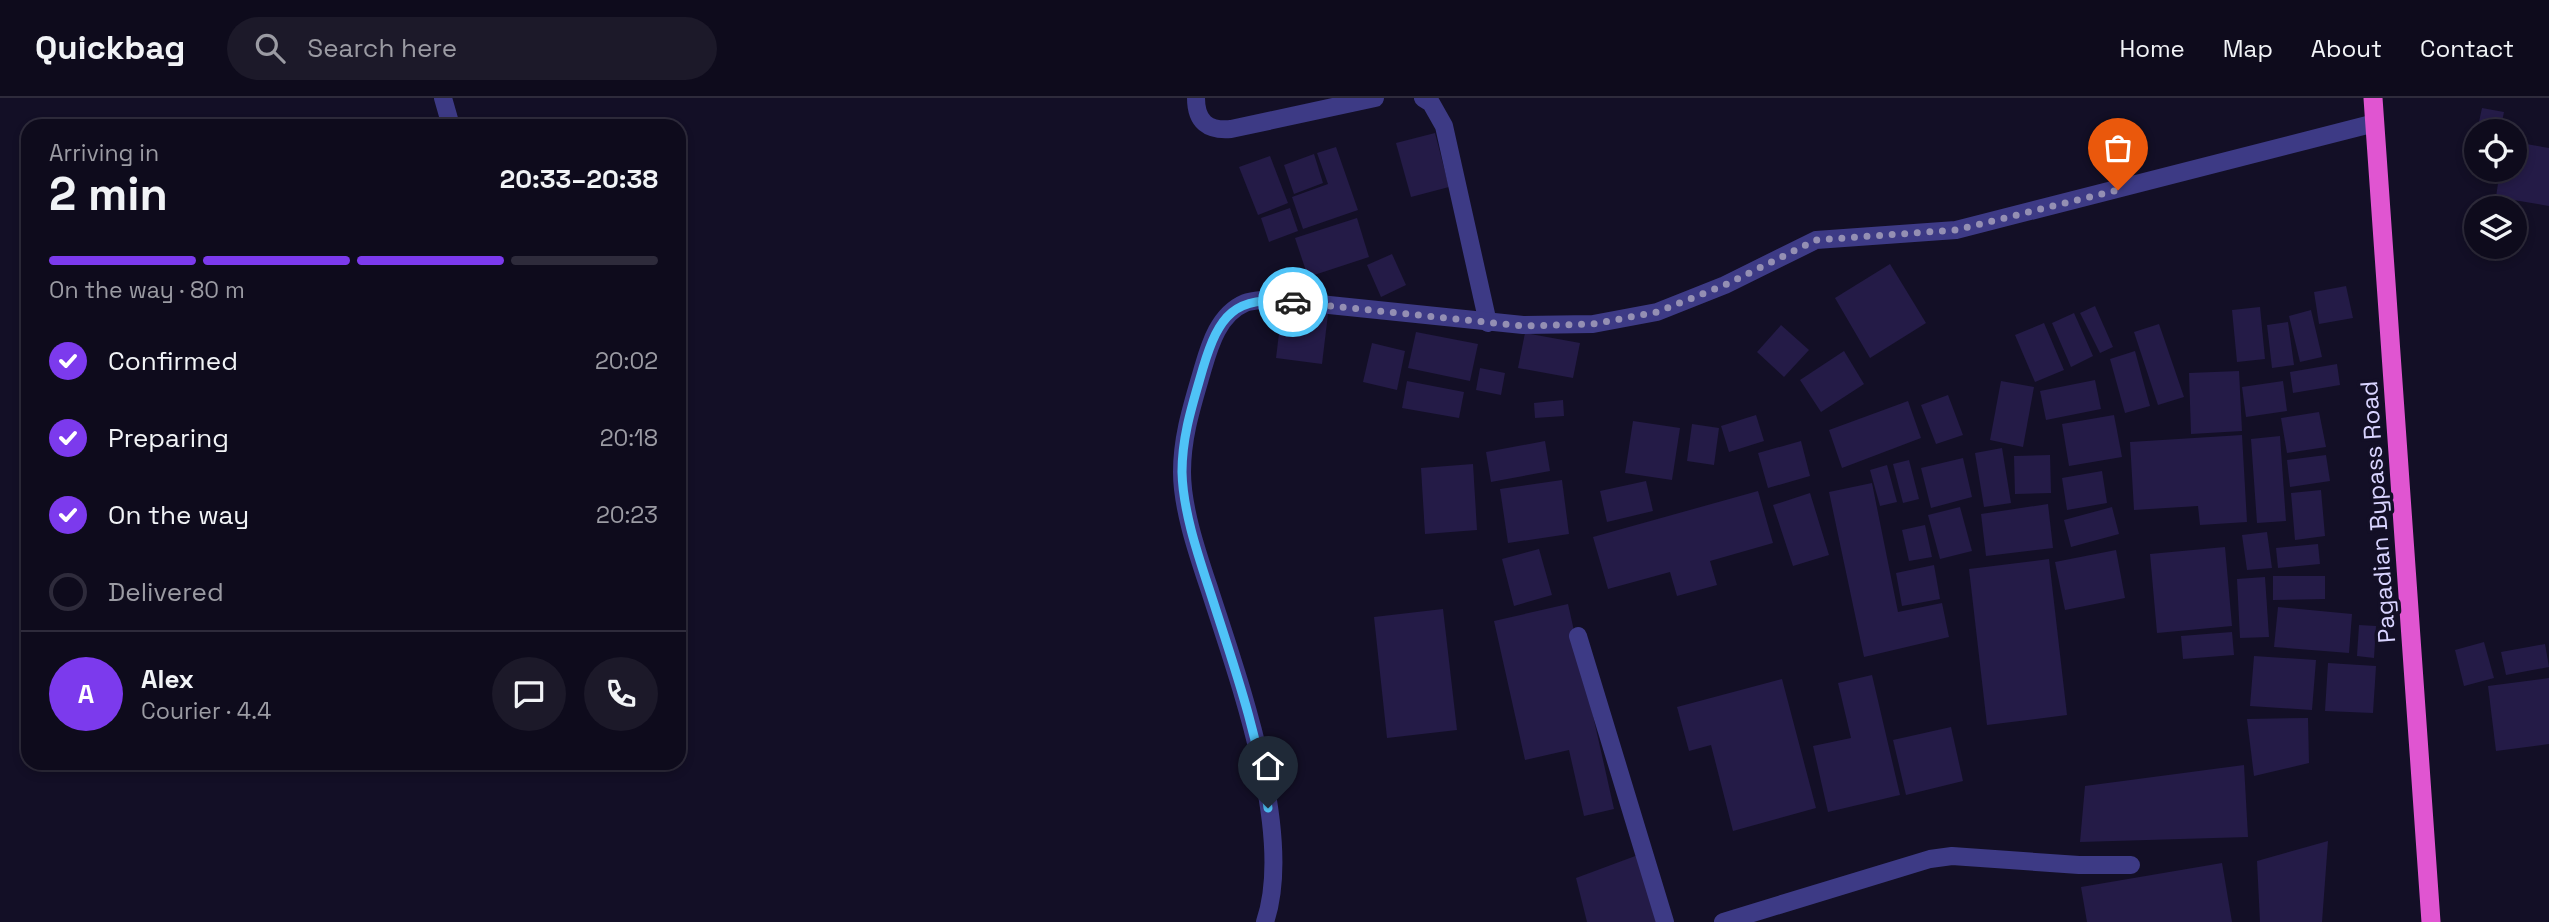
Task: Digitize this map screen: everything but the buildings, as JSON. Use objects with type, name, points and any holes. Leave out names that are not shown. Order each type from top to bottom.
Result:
[{"type":"highway","name":"Pagadian Bypass Road","points":[[2372,98],[2431,922]]},
{"type":"street","points":[[443,98],[449,119]]},
{"type":"street","points":[[1196,98],[1199,119],[1206,126],[1217,130],[1375,98]]},
{"type":"street","points":[[1423,98],[1437,111],[1444,126],[1488,323]]},
{"type":"street","points":[[1265,922],[1273,885],[1273,850],[1262,766],[1193,540],[1182,475],[1184,432],[1211,341],[1226,317],[1245,303],[1271,299],[1523,326],[1593,324],[1657,312],[1725,285],[1816,240],[1956,230],[2375,123]]},
{"type":"street","points":[[1578,636],[1665,922]]},
{"type":"street","points":[[1723,922],[1930,859],[1952,856],[2079,865],[2131,865]]},
{"type":"way so far","points":[[1293,302],[1523,326],[1593,324],[1657,312],[1725,285],[1816,240],[1956,230],[2118,190]]},
{"type":"route","points":[[1268,808],[1262,766],[1193,540],[1182,475],[1184,432],[1211,341],[1226,317],[1245,303],[1271,299],[1293,302]]}]
